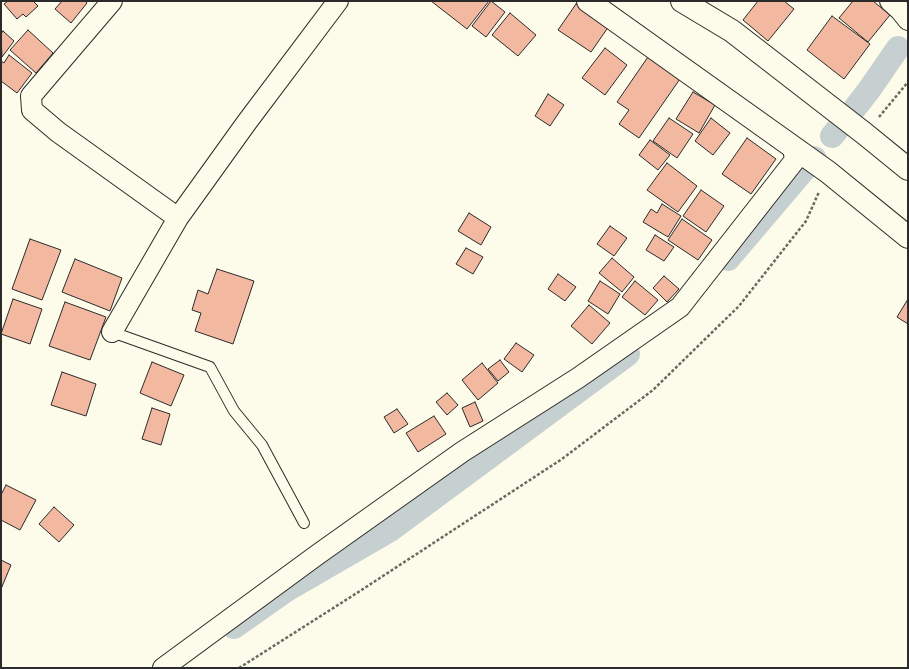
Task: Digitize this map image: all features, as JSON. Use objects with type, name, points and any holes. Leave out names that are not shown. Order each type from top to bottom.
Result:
[{"type":"highway","points":[[588,1],[828,172],[908,237]]},
{"type":"highway","points":[[682,1],[732,31],[908,169]]},
{"type":"street","points":[[112,1],[31,96],[32,110],[58,132],[178,218]]},
{"type":"street","points":[[112,332],[178,218],[247,122],[338,1]]},
{"type":"street","points":[[890,1],[908,20]]},
{"type":"street","points":[[163,668],[317,555],[462,452],[578,378],[680,307],[795,160],[793,147]]},
{"type":"lane","points":[[112,332],[210,367],[234,411],[262,445],[304,523]]},
{"type":"path","points":[[865,134],[908,82]]},
{"type":"path","points":[[239,668],[562,460],[653,390],[739,306],[806,221],[828,172]]},
{"type":"building","points":[[8,1],[33,1],[38,6],[26,17],[23,14],[17,19],[4,4]]},
{"type":"building","points":[[62,1],[85,1],[87,3],[71,23],[55,9]]},
{"type":"building","points":[[431,1],[489,1],[467,29]]},
{"type":"building","points":[[491,1],[505,12],[486,37],[472,26]]},
{"type":"building","points":[[758,1],[784,1],[794,9],[768,41],[743,20]]},
{"type":"building","points":[[853,1],[873,1],[890,15],[868,42],[839,18]]},
{"type":"building","points":[[576,4],[609,26],[591,52],[558,30]]},
{"type":"building","points":[[510,13],[536,35],[518,56],[492,35]]},
{"type":"building","points":[[832,16],[870,44],[844,79],[807,50]]},
{"type":"building","points":[[28,30],[53,53],[36,73],[10,50]]},
{"type":"building","points":[[3,31],[14,41],[2,57],[1,34]]},
{"type":"building","points":[[605,48],[627,65],[605,95],[582,78]]},
{"type":"building","points":[[650,54],[682,76],[639,138],[619,124],[629,110],[617,102]]},
{"type":"building","points":[[9,55],[32,73],[17,93],[1,81],[1,61],[4,63]]},
{"type":"building","points":[[693,92],[715,105],[699,133],[676,119]]},
{"type":"building","points":[[548,94],[564,105],[550,126],[535,116]]},
{"type":"building","points":[[669,118],[693,134],[677,158],[653,141]]},
{"type":"building","points":[[711,118],[730,133],[713,155],[695,141]]},
{"type":"building","points":[[747,138],[776,159],[751,194],[722,174]]},
{"type":"building","points":[[650,140],[670,155],[658,170],[639,155]]},
{"type":"building","points":[[667,163],[697,186],[678,212],[647,190]]},
{"type":"building","points":[[701,190],[724,206],[706,232],[683,216]]},
{"type":"building","points":[[662,204],[681,216],[668,237],[643,222],[651,209],[657,213]]},
{"type":"building","points":[[469,213],[491,227],[481,245],[458,231]]},
{"type":"building","points":[[682,219],[712,240],[698,260],[668,240]]},
{"type":"building","points":[[610,226],[627,238],[614,256],[597,244]]},
{"type":"building","points":[[655,235],[674,247],[664,261],[646,250]]},
{"type":"building","points":[[30,239],[61,250],[42,300],[12,289]]},
{"type":"building","points":[[466,248],[483,257],[473,274],[456,264]]},
{"type":"building","points":[[612,258],[634,277],[622,292],[599,273]]},
{"type":"building","points":[[75,259],[122,278],[110,311],[62,292]]},
{"type":"building","points":[[217,269],[254,281],[233,344],[195,331],[201,313],[192,310],[198,290],[208,294]]},
{"type":"building","points":[[558,274],[576,287],[565,301],[548,289]]},
{"type":"building","points":[[664,276],[679,289],[667,302],[653,288]]},
{"type":"building","points":[[600,281],[620,294],[608,314],[588,301]]},
{"type":"building","points":[[635,281],[658,300],[645,315],[622,297]]},
{"type":"building","points":[[13,299],[42,309],[30,344],[1,334]]},
{"type":"building","points":[[908,299],[908,324],[897,317]]},
{"type":"building","points":[[65,302],[106,317],[90,360],[49,346]]},
{"type":"building","points":[[589,305],[610,323],[592,344],[571,326]]},
{"type":"building","points":[[516,343],[534,355],[522,372],[504,359]]},
{"type":"building","points":[[500,360],[509,372],[498,381],[488,369]]},
{"type":"building","points":[[152,362],[184,375],[171,406],[140,393]]},
{"type":"building","points":[[482,363],[498,383],[478,400],[462,380]]},
{"type":"building","points":[[62,372],[96,384],[86,416],[51,405]]},
{"type":"building","points":[[447,393],[458,405],[447,415],[436,402]]},
{"type":"building","points":[[475,402],[483,421],[470,427],[462,408]]},
{"type":"building","points":[[152,408],[170,414],[161,445],[142,439]]},
{"type":"building","points":[[397,409],[408,424],[394,433],[384,417]]},
{"type":"building","points":[[434,416],[446,434],[418,452],[406,433]]},
{"type":"building","points":[[6,485],[36,500],[20,530],[1,520],[1,495]]},
{"type":"building","points":[[54,507],[74,525],[59,542],[39,524]]},
{"type":"building","points":[[1,560],[11,565],[1,589]]},
{"type":"waterway","points":[[855,108],[898,48]]},
{"type":"waterway","points":[[832,136],[837,130]]},
{"type":"waterway","points":[[728,259],[814,158]]},
{"type":"waterway","points":[[234,627],[288,589],[390,530],[628,354]]}]
